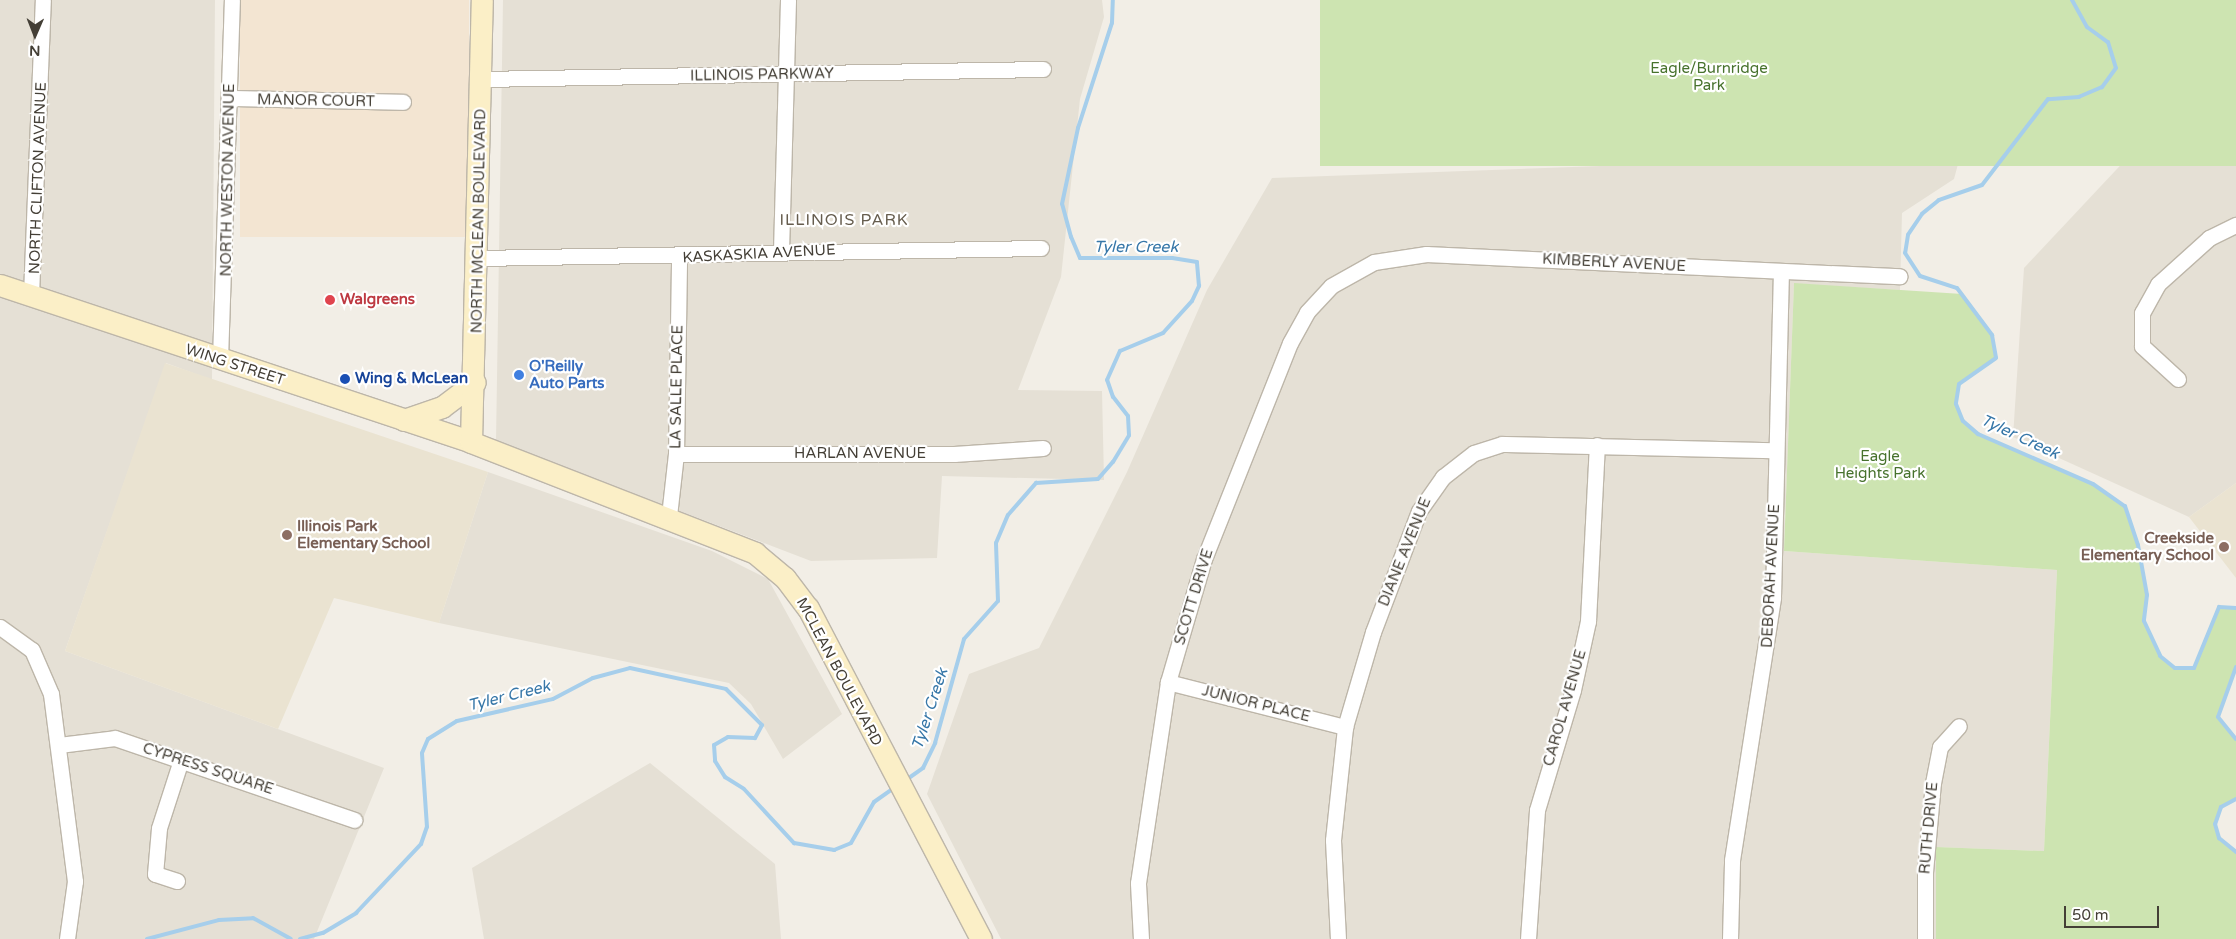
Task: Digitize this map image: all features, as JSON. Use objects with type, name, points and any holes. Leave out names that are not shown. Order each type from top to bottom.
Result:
[{"type":"main road","name":"NORTH MCLEAN BOULEVARD","points":[[472,442],[478,258],[482,0]]},
{"type":"main road","name":"WING STREET","points":[[0,284],[220,360],[472,442]]},
{"type":"main road","points":[[404,420],[442,406],[475,382]]},
{"type":"main road","name":"MCLEAN BOULEVARD","points":[[472,442],[743,546],[786,578],[808,608],[981,939]]},
{"type":"street","name":"NORTH CLIFTON AVENUE","points":[[31,295],[43,0]]},
{"type":"street","name":"NORTH WESTON AVENUE","points":[[220,360],[232,0]]},
{"type":"street","points":[[781,251],[788,0]]},
{"type":"street","name":"ILLINOIS PARKWAY","points":[[481,79],[1043,69]]},
{"type":"street","name":"MANOR COURT","points":[[230,98],[402,102]]},
{"type":"street","points":[[2178,378],[2142,346],[2145,305],[2158,284],[2192,253],[2236,225]]},
{"type":"street","name":"KASKASKIA AVENUE","points":[[478,258],[679,258],[781,251],[1041,248]]},
{"type":"street","name":"KIMBERLY AVENUE","points":[[1335,283],[1374,262],[1426,254],[1899,276]]},
{"type":"street","name":"LA SALLE PLACE","points":[[668,516],[676,454],[679,258]]},
{"type":"street","name":"DEBORAH AVENUE","points":[[1730,939],[1732,860],[1772,616],[1781,270]]},
{"type":"street","name":"SCOTT DRIVE","points":[[1141,939],[1138,883],[1168,682],[1204,559],[1290,343],[1307,312],[1335,283]]},
{"type":"street","name":"DIANE AVENUE","points":[[1338,939],[1333,840],[1345,727],[1373,632],[1419,512],[1443,477],[1474,454],[1502,444],[1776,450]]},
{"type":"street","name":"CAROL AVENUE","points":[[1528,939],[1537,810],[1573,690],[1588,621],[1597,445]]},
{"type":"street","name":"HARLAN AVENUE","points":[[676,454],[962,454],[1043,448]]},
{"type":"street","points":[[0,627],[25,642],[40,662],[51,694],[75,881],[67,939]]},
{"type":"street","name":"JUNIOR PLACE","points":[[1168,682],[1345,727]]},
{"type":"street","name":"RUTH DRIVE","points":[[1925,939],[1925,863],[1933,784],[1940,747],[1959,726]]},
{"type":"street","name":"CYPRESS SQUARE","points":[[59,745],[115,738],[354,820]]},
{"type":"street","points":[[177,881],[155,874],[159,828],[181,760]]},
{"type":"shaded area","points":[[0,0],[215,0],[212,380],[166,363],[65,651],[384,768],[314,939],[0,939]]},
{"type":"shaded area","points":[[240,0],[469,0],[469,237],[240,237]]},
{"type":"shaded area","points":[[503,0],[1102,0],[1104,17],[1080,99],[1061,277],[1018,390],[1102,391],[1104,480],[942,476],[937,558],[811,561],[496,441]]},
{"type":"shaded area","points":[[1961,153],[1954,179],[1902,213],[1900,290],[1794,284],[1784,551],[2057,570],[2044,851],[1936,847],[1936,939],[1001,939],[927,794],[969,674],[1039,648],[1127,472],[1207,290],[1272,178]]},
{"type":"shaded area","points":[[2131,154],[2236,154],[2236,483],[2189,517],[2013,437],[2024,268]]},
{"type":"shaded area","name":"Illinois Park Elementary School","points":[[165,363],[488,472],[439,623],[334,598],[278,729],[65,651]]},
{"type":"shaded area","points":[[488,472],[712,551],[768,579],[842,714],[783,759],[751,704],[729,683],[439,623]]},
{"type":"shaded area","name":"Creekside Elementary School","points":[[2236,483],[2236,578],[2189,517]]},
{"type":"shaded area","points":[[650,763],[775,864],[781,939],[484,939],[472,868]]},
{"type":"green space","name":"Eagle/Burnridge Park","points":[[1320,0],[2236,0],[2236,166],[1320,166]]},
{"type":"green space","name":"Eagle Heights Park","points":[[1794,283],[1962,294],[1992,335],[1996,358],[1959,384],[1956,404],[1963,421],[1978,434],[2093,484],[2125,506],[2138,545],[2147,595],[2144,621],[2160,656],[2175,668],[2194,668],[2219,607],[2236,608],[2236,667],[2218,716],[2236,739],[2236,799],[2221,807],[2215,824],[2220,838],[2236,852],[2236,939],[1936,939],[1936,847],[2044,851],[2057,570],[1784,551]]},
{"type":"waterway","name":"Tyler Creek","points":[[906,780],[923,768],[935,743],[964,639],[998,601],[996,543],[1008,515],[1036,483],[1098,479],[1113,462],[1129,435],[1128,416],[1113,397],[1107,380],[1120,351],[1163,333],[1192,301],[1199,286],[1197,262],[1172,258],[1080,258],[1071,237],[1062,204],[1078,128],[1112,23],[1113,0]]},
{"type":"waterway","name":"Tyler Creek","points":[[2072,0],[2087,27],[2108,42],[2116,68],[2102,87],[2079,97],[2048,99],[1982,185],[1939,200],[1922,214],[1908,235],[1905,253],[1920,276],[1957,288],[1992,335],[1996,358],[1959,384],[1956,404],[1963,421],[1978,434],[2093,484],[2125,506],[2138,545],[2147,595],[2144,621],[2160,656],[2175,668],[2194,668],[2219,607],[2236,608]]},
{"type":"waterway","name":"Tyler Creek","points":[[2236,667],[2218,717],[2236,739]]},
{"type":"waterway","name":"Tyler Creek","points":[[300,939],[323,933],[356,913],[421,844],[427,827],[422,753],[428,739],[457,721],[553,699],[593,678],[630,668],[726,689],[762,725],[755,738],[728,737],[714,745],[715,761],[725,777],[744,789],[794,843],[834,850],[851,843],[874,802],[894,788]]},
{"type":"waterway","name":"Tyler Creek","points":[[2236,799],[2221,807],[2215,824],[2219,838],[2236,852]]},
{"type":"waterway","name":"Tyler Creek","points":[[147,939],[219,920],[253,918],[291,939]]},
{"type":"place","name":"Walgreens","points":[[330,300]]},
{"type":"place","name":"O'Reilly Auto Parts","points":[[519,375]]},
{"type":"place","name":"Wing & McLean","points":[[345,379]]},
{"type":"place","name":"Illinois Park Elementary School","points":[[287,535]]},
{"type":"place","name":"Creekside Elementary School","points":[[2224,547]]},
{"type":"district","name":"ILLINOIS PARK","points":[[844,220]]}]
